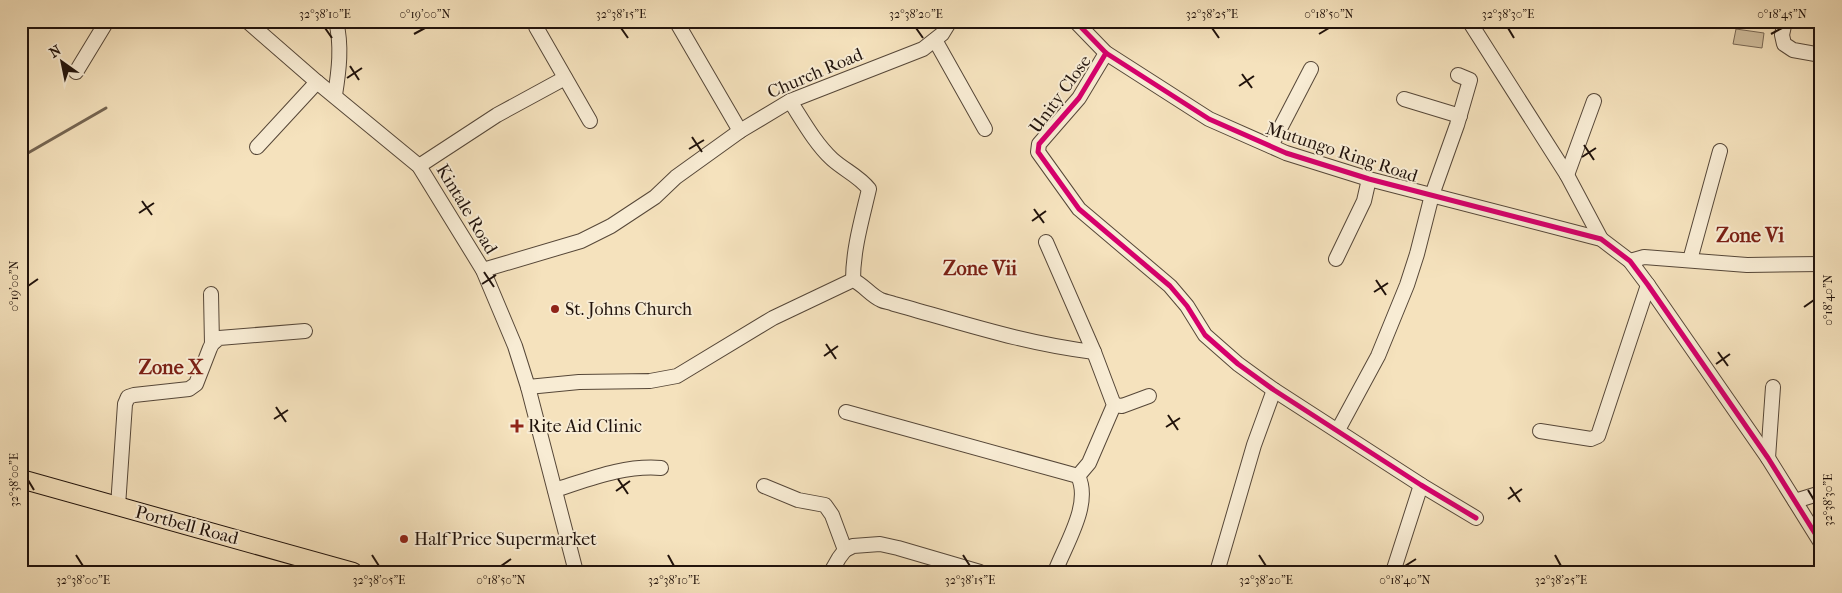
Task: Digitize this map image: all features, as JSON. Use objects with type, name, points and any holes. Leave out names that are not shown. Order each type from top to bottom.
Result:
[{"type":"main road","name":"Portbell Road","points":[[21,479],[327,568],[353,572]]},
{"type":"street","points":[[76,72],[107,21]]},
{"type":"street","name":"Kintale Road","points":[[247,21],[317,82],[419,166],[483,270],[515,346],[528,387],[576,572]]},
{"type":"street","points":[[335,95],[340,63],[339,32],[336,21]]},
{"type":"street","points":[[676,21],[740,131]]},
{"type":"street","name":"Church Road","points":[[483,270],[581,241],[611,226],[655,197],[676,177],[740,131],[790,101],[923,49],[942,34],[950,21]]},
{"type":"street","name":"Mutungo Ring Road","points":[[1075,21],[1106,53],[1209,119],[1272,146],[1369,179],[1601,239]]},
{"type":"street","points":[[1469,21],[1567,175],[1601,239],[1630,261],[1648,285],[1768,458],[1821,543]]},
{"type":"street","points":[[1785,21],[1782,35],[1784,44],[1794,50],[1821,55]]},
{"type":"street","points":[[536,27],[590,122]]},
{"type":"street","points":[[935,40],[986,129]]},
{"type":"street","name":"Unity Close","points":[[1106,53],[1079,98],[1039,144],[1038,152],[1079,209],[1170,286],[1205,335],[1238,364],[1274,390]]},
{"type":"street","points":[[1272,146],[1311,69]]},
{"type":"street","points":[[1338,430],[1378,356],[1418,254],[1432,195],[1460,116],[1470,80],[1458,76]]},
{"type":"street","points":[[419,166],[497,115],[565,78]]},
{"type":"street","points":[[257,147],[317,82]]},
{"type":"street","points":[[1404,99],[1460,116]]},
{"type":"street","points":[[790,101],[810,132],[832,158],[862,181],[869,189],[857,236],[853,280]]},
{"type":"street","points":[[1567,175],[1594,101]]},
{"type":"street","points":[[1690,260],[1720,151]]},
{"type":"street","points":[[1336,259],[1364,201],[1369,179]]},
{"type":"street","points":[[1046,242],[1094,352],[1114,405],[1089,463],[1078,476]]},
{"type":"street","points":[[1630,261],[1644,257],[1748,265],[1821,264]]},
{"type":"street","points":[[528,387],[579,382],[650,381],[676,376],[773,318],[853,280],[863,284],[881,300],[894,304],[1027,341],[1094,352]]},
{"type":"street","points":[[1540,431],[1591,439],[1598,436],[1648,285]]},
{"type":"street","points":[[118,506],[125,404],[128,397],[134,394],[189,389],[196,384],[212,344],[211,294]]},
{"type":"street","points":[[212,344],[219,338],[305,331]]},
{"type":"street","points":[[1768,458],[1773,387]]},
{"type":"street","points":[[1217,572],[1254,445],[1274,390],[1421,485],[1476,518]]},
{"type":"street","points":[[1114,405],[1122,406],[1149,396]]},
{"type":"street","points":[[846,412],[1078,476]]},
{"type":"street","points":[[555,490],[621,470],[646,467],[661,468]]},
{"type":"street","points":[[1055,572],[1079,510],[1082,496],[1078,476]]},
{"type":"street","points":[[1393,572],[1421,485]]},
{"type":"street","points":[[764,486],[798,500],[825,505],[832,515],[845,550]]},
{"type":"street","points":[[1795,501],[1821,493]]},
{"type":"street","points":[[831,572],[838,558],[845,550],[853,546],[880,544],[975,571]]},
{"type":"shaded area","points":[[1736,29],[1764,33],[1762,48],[1733,44]]},
{"type":"waterway","points":[[21,157],[106,108]]},
{"type":"cycle path","points":[[1075,21],[1106,53],[1209,119],[1286,153],[1369,179],[1601,239],[1630,261],[1648,285],[1768,458],[1821,543]]},
{"type":"cycle path","points":[[1106,53],[1079,98],[1039,144],[1038,152],[1079,209],[1170,286],[1187,306],[1205,335],[1238,364],[1274,390],[1421,485],[1476,518]]},
{"type":"place","name":"St. Johns Church","points":[[555,309]]},
{"type":"place","name":"Rite Aid Clinic","points":[[517,426]]},
{"type":"place","name":"Half Price Supermarket","points":[[404,539]]},
{"type":"district","name":"Zone Vi","points":[[1750,235]]},
{"type":"district","name":"Zone Vii","points":[[980,268]]},
{"type":"district","name":"Zone X","points":[[171,367]]}]
